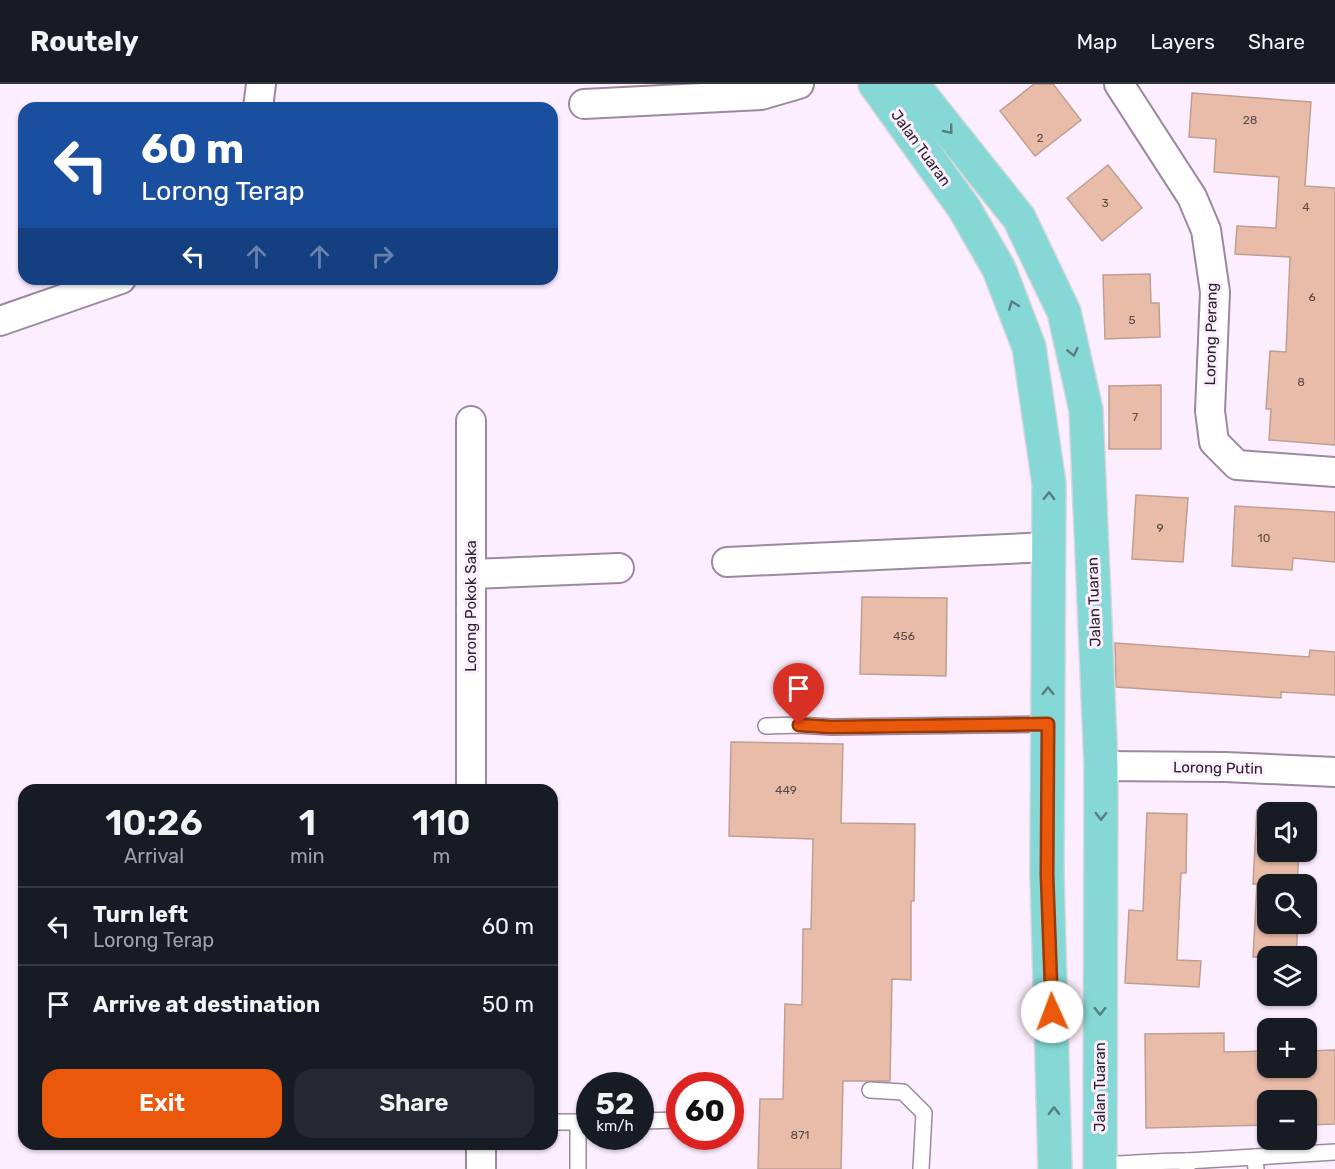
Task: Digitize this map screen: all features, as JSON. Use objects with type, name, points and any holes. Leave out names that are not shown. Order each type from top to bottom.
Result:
[{"type":"main road","name":"Jalan Tuaran","points":[[874,84],[964,208],[999,269],[1029,348],[1049,484],[1047,875],[1055,1169]]},
{"type":"main road","name":"Jalan Tuaran","points":[[912,84],[1019,218],[1064,312],[1086,411],[1101,766],[1100,1167]]},
{"type":"street","points":[[259,102],[261,84]]},
{"type":"street","points":[[584,104],[761,95],[799,84]]},
{"type":"street","name":"Lorong Perang","points":[[1119,84],[1192,197],[1206,230],[1215,292],[1209,411],[1214,442],[1237,465],[1335,472]]},
{"type":"street","points":[[0,321],[104,285]]},
{"type":"street","name":"Lorong Pokok Saka","points":[[471,421],[471,784]]},
{"type":"street","points":[[728,562],[1048,547]]},
{"type":"street","points":[[472,574],[619,568]]},
{"type":"street","name":"Lorong Putin","points":[[1101,766],[1225,767],[1335,772]]},
{"type":"street","points":[[481,1150],[481,1169]]},
{"type":"lane","points":[[766,726],[1048,724]]},
{"type":"lane","points":[[870,1090],[903,1092],[924,1113],[921,1169]]},
{"type":"lane","points":[[558,1122],[576,1122]]},
{"type":"lane","points":[[578,1169],[580,1150]]},
{"type":"lane","points":[[1100,1167],[1171,1161],[1187,1165],[1256,1163],[1335,1152]]},
{"type":"building","points":[[1034,84],[1053,84],[1081,120],[1035,156],[1000,111]]},
{"type":"building","points":[[1192,93],[1311,102],[1305,186],[1335,188],[1335,445],[1269,440],[1271,409],[1266,409],[1270,351],[1286,352],[1290,257],[1235,254],[1237,226],[1276,228],[1279,177],[1214,172],[1216,139],[1189,137]]},
{"type":"building","points":[[1108,165],[1142,208],[1102,241],[1067,198]]},
{"type":"building","points":[[1150,274],[1151,303],[1159,303],[1160,337],[1105,339],[1103,275]]},
{"type":"building","points":[[1161,385],[1161,449],[1109,449],[1109,386]]},
{"type":"building","points":[[1136,495],[1188,498],[1183,562],[1132,559]]},
{"type":"building","points":[[1235,506],[1335,512],[1335,562],[1293,558],[1292,570],[1232,566]]},
{"type":"building","points":[[862,597],[947,598],[946,676],[860,674]]},
{"type":"building","points":[[1115,643],[1309,657],[1310,650],[1335,652],[1335,695],[1281,692],[1281,698],[1116,687]]},
{"type":"building","points":[[731,742],[843,744],[841,823],[915,824],[914,901],[911,901],[911,980],[892,979],[890,1081],[843,1081],[841,1169],[758,1169],[760,1099],[783,1099],[785,1004],[802,1005],[803,929],[811,929],[813,839],[729,836]]},
{"type":"building","points":[[1257,810],[1257,862],[1298,862],[1298,874],[1257,874],[1257,884],[1253,884]]},
{"type":"building","points":[[1147,813],[1187,814],[1186,873],[1181,873],[1177,960],[1201,961],[1199,987],[1125,983],[1129,910],[1143,911]]},
{"type":"building","points":[[1257,884],[1257,934],[1297,934],[1297,946],[1257,946],[1257,957],[1253,957]]},
{"type":"building","points":[[1224,1033],[1224,1052],[1257,1051],[1257,1078],[1317,1078],[1317,1051],[1335,1050],[1335,1124],[1317,1125],[1317,1090],[1257,1090],[1257,1125],[1146,1128],[1145,1034]]},
{"type":"route","points":[[799,725],[831,727],[1048,724],[1047,875],[1052,1012]]}]
